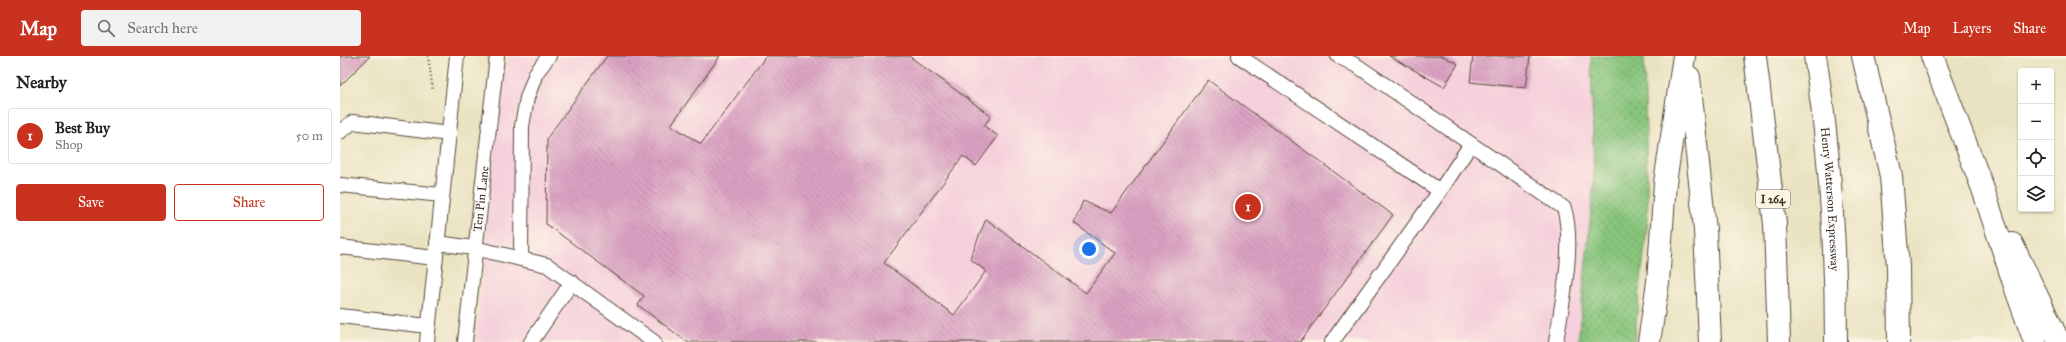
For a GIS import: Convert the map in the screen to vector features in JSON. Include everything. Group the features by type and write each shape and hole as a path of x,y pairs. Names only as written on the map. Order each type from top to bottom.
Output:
{"highway":[{"path":"1649,342 1658,282 1665,183 1685,56"},
{"path":"1685,56 1705,230 1710,342"},
{"name":"I 264","path":"1755,56 1775,224 1779,342"},
{"name":"Henry Watterson Expressway","path":"1815,56 1827,143 1832,204 1836,273 1836,342"},
{"path":"1863,56 1891,176 1898,267 1898,342"},
{"path":"1932,56 1983,188 2035,342"},
{"path":"1983,188 2033,284 2059,342"}],"lane":[{"path":"427,342 457,56"},
{"name":"Ten Pin Lane","path":"465,342 474,248 497,56"},
{"path":"521,259 522,126 527,98 536,73 549,56"},
{"path":"1239,56 1440,191"},
{"path":"1338,56 1359,67 1564,208 1569,224 1566,276 1556,342"},
{"path":"340,132 353,122 449,134"},
{"path":"1332,342 1440,191 1471,144"},
{"path":"340,185 442,195"},
{"path":"437,243 474,248 547,265 654,342"},
{"path":"340,247 435,258"},
{"path":"531,342 572,282"},
{"path":"340,316 428,326"}],"path":[{"path":"428,56 433,98"}],"shaded area":[{"path":"509,56 1590,56 1594,181 1578,342 476,342 499,103 505,65"}],"green space":[{"path":"1591,56 1644,56 1648,219 1634,342 1578,342 1594,181"}],"building":[{"path":"340,56 370,56 340,86"},
{"path":"607,56 720,56 671,125 701,144 766,56 909,56 991,116 984,126 998,136 976,166 963,156 884,263 954,315 986,271 970,259 986,219 1086,293 1115,253 1074,223 1083,201 1111,213 1208,80 1393,215 1300,342 687,342 638,305 644,296 546,224 547,138"},
{"path":"1389,56 1443,56 1458,64 1444,87"},
{"path":"1473,56 1530,56 1526,88 1470,82"}],"place":[{"name":"Best Buy","path":"1248,207"}]}
